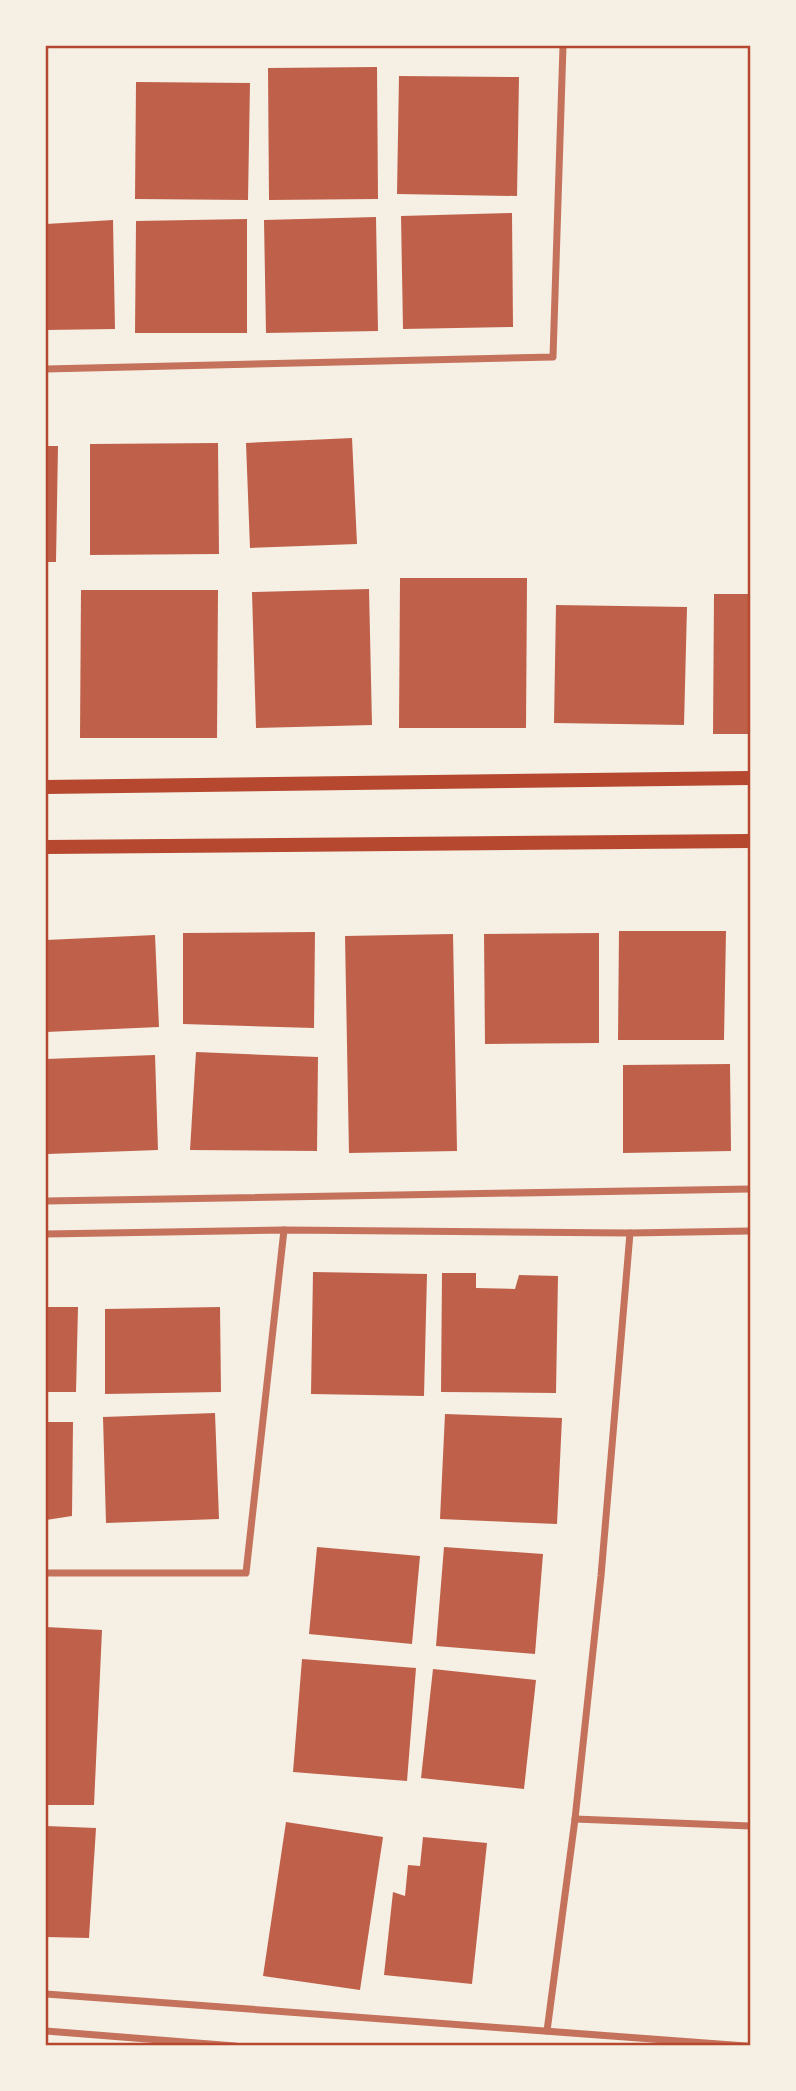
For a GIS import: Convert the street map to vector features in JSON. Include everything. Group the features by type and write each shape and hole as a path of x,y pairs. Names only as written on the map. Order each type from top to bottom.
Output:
{"main road":[{"path":"46,787 751,778"},
{"path":"46,847 751,841"}],"street":[{"path":"46,369 553,357 562,46"},
{"path":"46,1201 751,1189"},
{"path":"46,1573 246,1573 284,1230"},
{"path":"46,1234 284,1230 630,1233 751,1231"},
{"path":"547,2031 575,1819 601,1576 630,1233"},
{"path":"575,1819 751,1826"},
{"path":"46,1994 747,2046"},
{"path":"46,2031 235,2046"}],"building":[{"path":"377,67 378,199 269,200 268,68"},
{"path":"399,76 519,77 517,196 397,194"},
{"path":"136,82 250,83 248,200 135,199"},
{"path":"512,213 513,327 403,329 401,216"},
{"path":"376,217 378,331 266,333 264,220"},
{"path":"247,219 247,333 135,333 136,221"},
{"path":"113,220 115,329 46,330 46,224"},
{"path":"352,438 357,544 250,548 246,443"},
{"path":"218,443 219,554 90,555 90,444"},
{"path":"46,446 58,446 56,562 46,562"},
{"path":"400,578 527,578 526,728 399,728"},
{"path":"369,589 372,725 256,728 252,592"},
{"path":"81,590 218,590 217,738 80,738"},
{"path":"714,594 750,594 750,734 713,734"},
{"path":"556,605 687,607 684,725 554,723"},
{"path":"619,931 726,931 724,1040 618,1040"},
{"path":"315,932 314,1028 183,1024 183,933"},
{"path":"599,933 599,1043 485,1044 484,934"},
{"path":"453,934 457,1151 349,1153 345,936"},
{"path":"155,935 159,1027 46,1032 46,940"},
{"path":"196,1052 318,1057 317,1151 190,1150"},
{"path":"155,1055 158,1150 48,1154 46,1059"},
{"path":"730,1064 731,1151 623,1153 623,1065"},
{"path":"313,1272 427,1274 424,1396 311,1394"},
{"path":"442,1273 476,1273 476,1288 515,1289 519,1275 558,1276 556,1393 441,1392"},
{"path":"46,1307 78,1307 76,1392 46,1392"},
{"path":"220,1307 221,1392 105,1394 105,1309"},
{"path":"215,1413 219,1519 106,1523 103,1417"},
{"path":"445,1414 562,1418 557,1524 440,1519"},
{"path":"46,1422 73,1422 72,1516 46,1520"},
{"path":"317,1547 420,1556 412,1644 309,1634"},
{"path":"444,1547 543,1554 535,1654 436,1646"},
{"path":"46,1627 102,1630 94,1805 46,1805"},
{"path":"302,1659 416,1668 407,1781 293,1772"},
{"path":"433,1669 536,1680 524,1789 421,1778"},
{"path":"286,1822 383,1837 360,1990 263,1976"},
{"path":"46,1826 96,1828 89,1938 46,1937"},
{"path":"423,1837 487,1843 472,1984 384,1975 393,1892 405,1896 408,1865 420,1866"}]}
